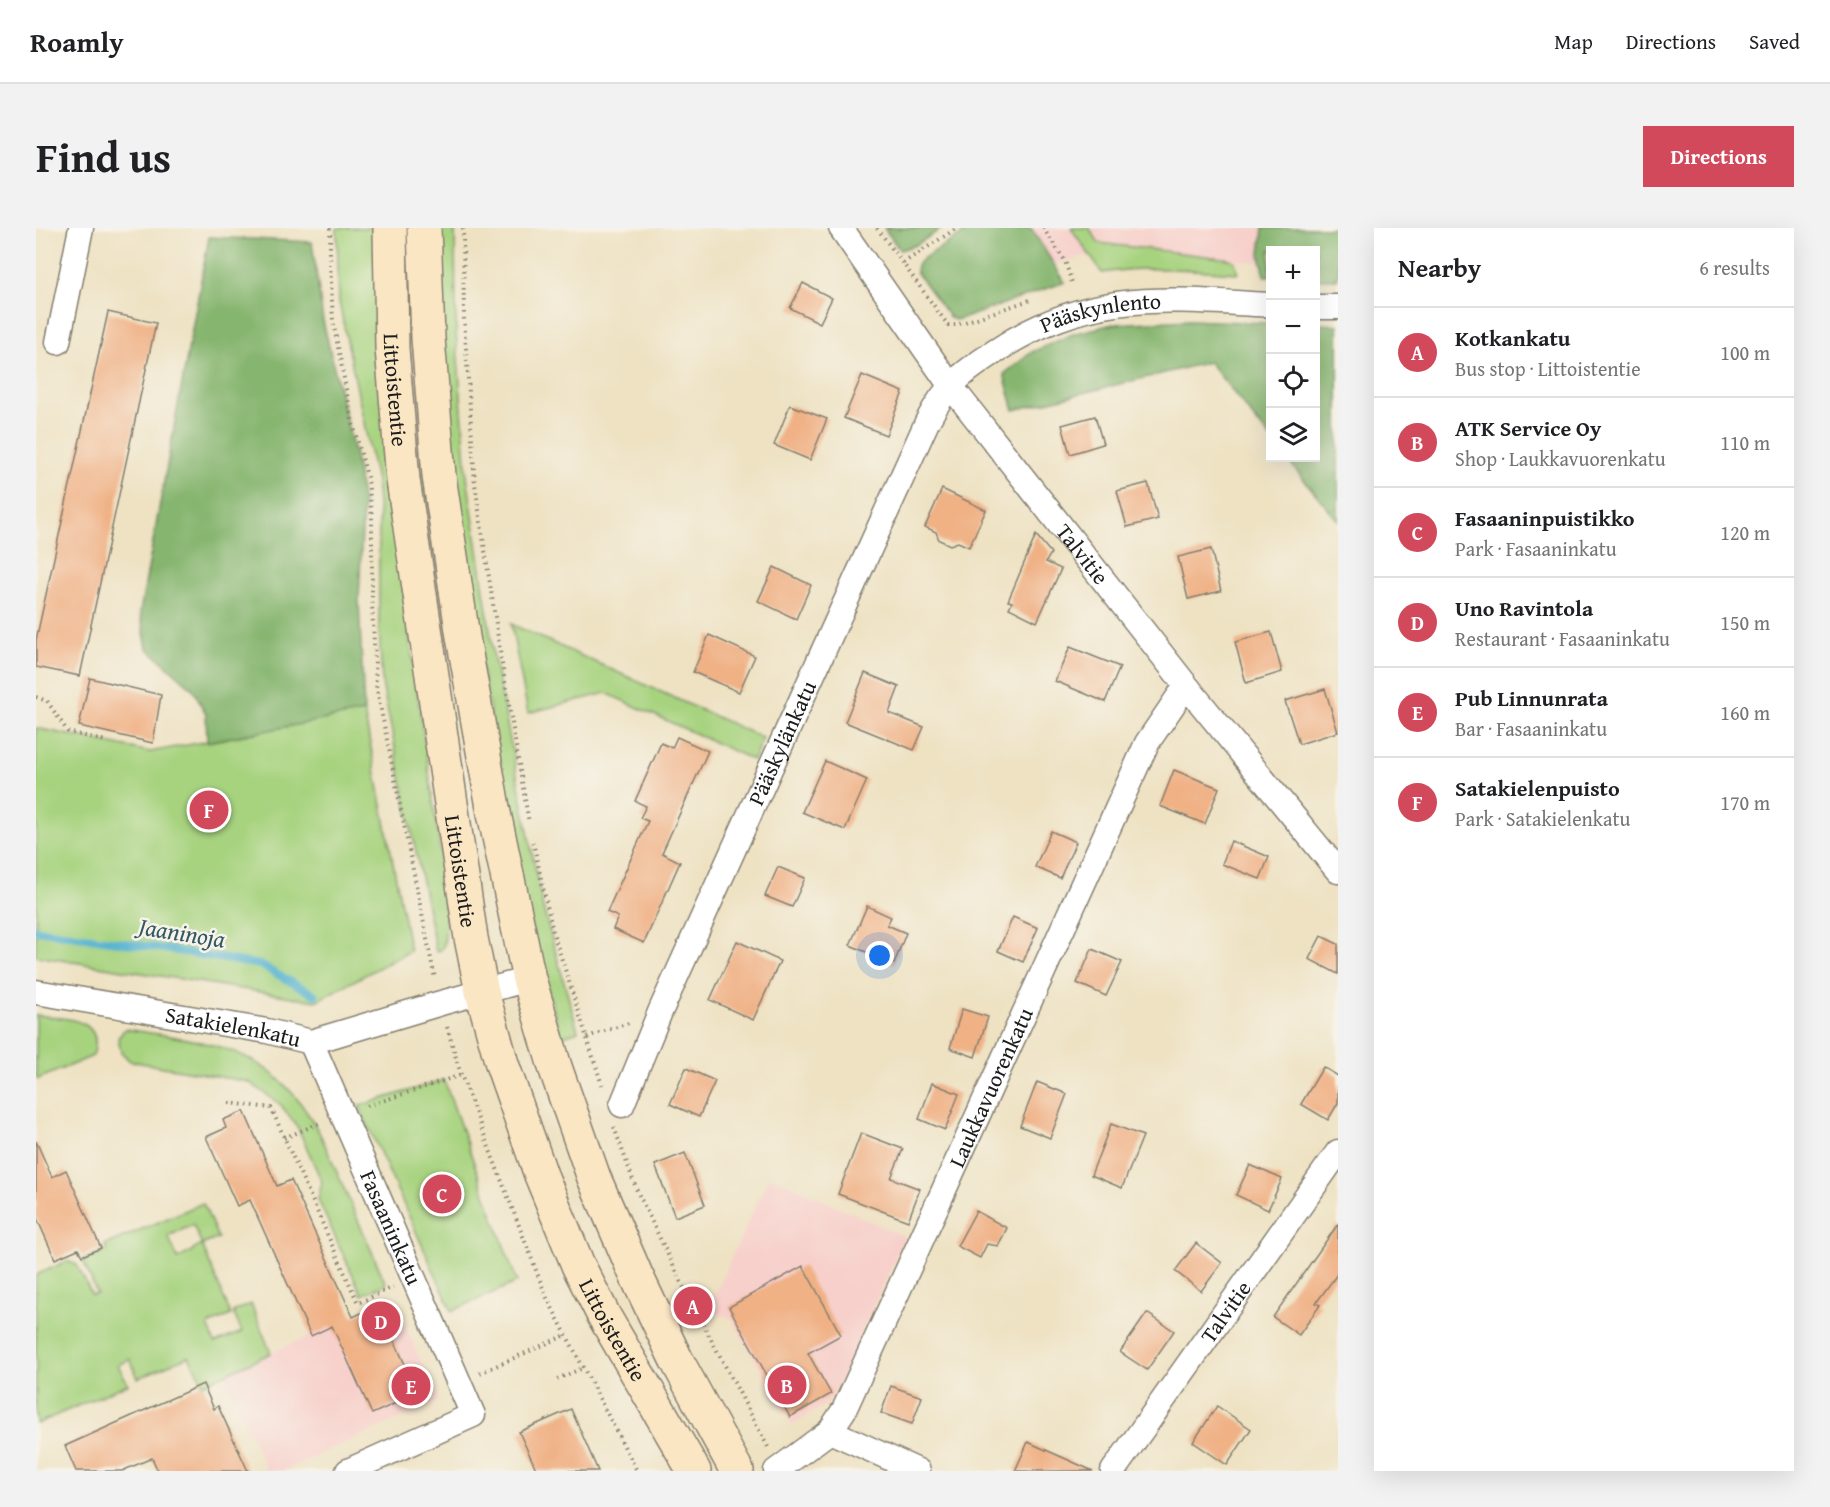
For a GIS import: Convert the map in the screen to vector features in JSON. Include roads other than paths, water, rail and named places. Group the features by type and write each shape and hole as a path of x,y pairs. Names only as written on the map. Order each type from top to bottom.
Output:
{"main road":[{"name":"Littoistentie","path":"390,228 392,348 403,480 469,926 482,992 502,1064 541,1175 578,1265 604,1316 694,1471"},
{"name":"Littoistentie","path":"424,228 428,338 439,476 463,637 494,813 529,979 555,1067 594,1178 676,1359 737,1471"}],"street":[{"path":"58,342 81,228"},
{"name":"Talvitie","path":"841,228 950,385 1189,689 1338,871"},
{"name":"Pääskynlento","path":"950,385 973,366 1019,336 1065,315 1090,308 1131,301 1173,300 1266,305"},
{"path":"1320,307 1338,307"},
{"name":"Pääskylänkatu","path":"612,1105 660,1012 927,422 950,385"},
{"name":"Laukkavuorenkatu","path":"778,1470 830,1431 844,1410 1147,743 1179,696 1189,689"},
{"name":"Satakielenkatu","path":"36,992 267,1031 311,1042 529,979"},
{"name":"Fasaaninkatu","path":"311,1042 473,1415 348,1471"},
{"name":"Talvitie","path":"1113,1471 1338,1152"},
{"path":"830,1431 918,1471"}],"waterway":[{"name":"Jaaninoja","path":"36,930 260,965 315,995"}],"place":[{"name":"Satakielenpuisto","path":"209,810"},
{"name":"Fasaaninpuistikko","path":"442,1194"},
{"name":"Kotkankatu","path":"693,1306"},
{"name":"Uno Ravintola","path":"381,1321"},
{"name":"ATK Service Oy","path":"787,1385"},
{"name":"Pub Linnunrata","path":"411,1386"}]}
